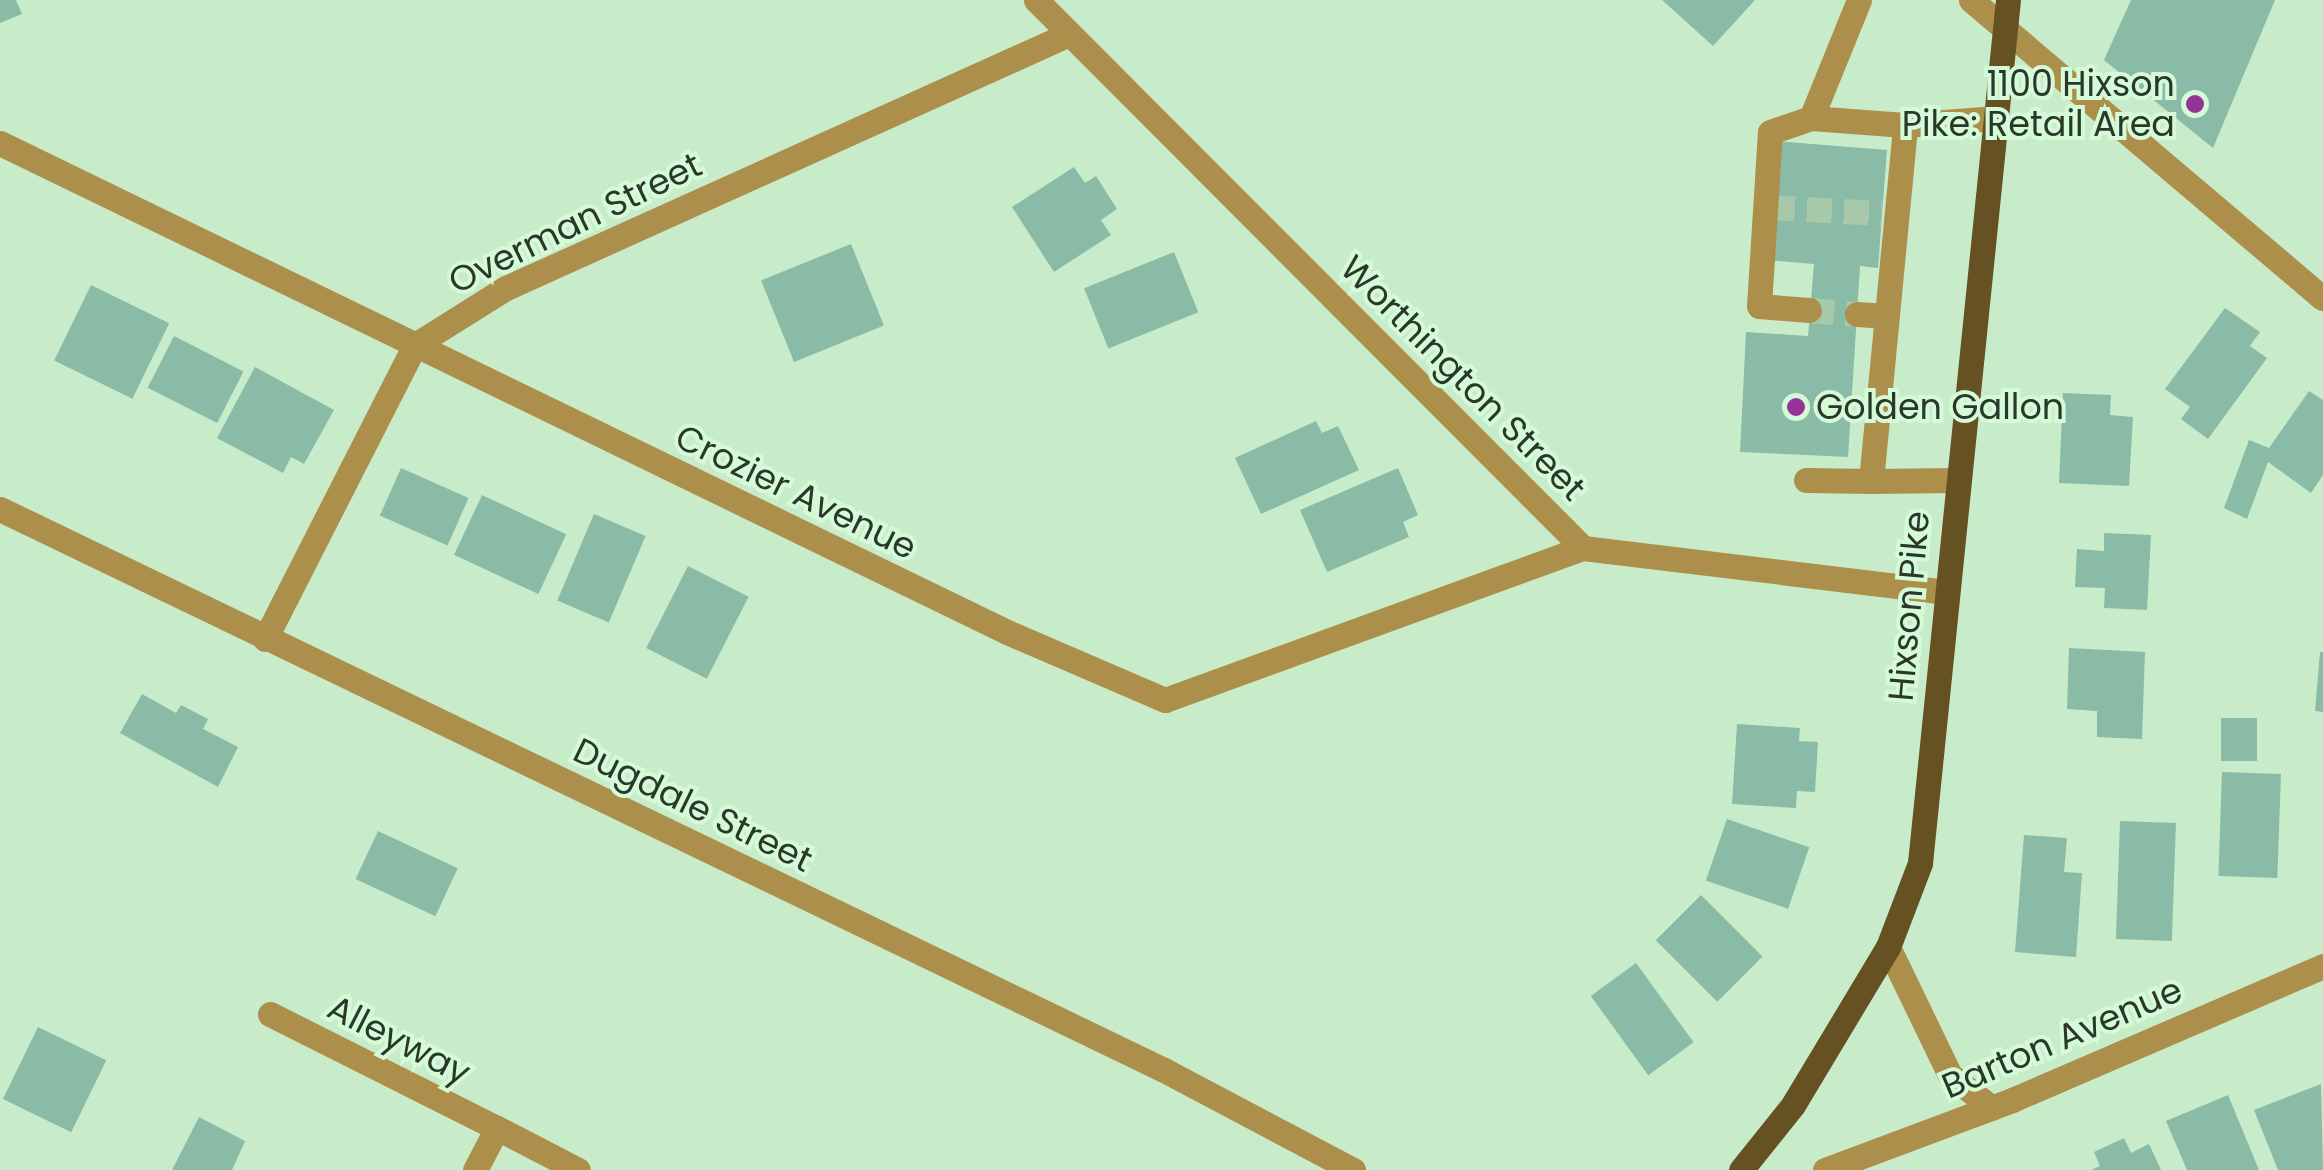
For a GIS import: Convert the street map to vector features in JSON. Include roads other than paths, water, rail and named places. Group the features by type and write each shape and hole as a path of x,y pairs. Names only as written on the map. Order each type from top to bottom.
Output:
{"main road":[{"name":"Hixson Pike","path":"1740,1170 1793,1105 1888,947 1920,863 1944,592 2008,0"}],"street":[{"name":"Worthington Street","path":"1036,0 1583,548 1944,592"},
{"path":"1811,118 1859,0"},
{"path":"1971,0 2005,34 2323,298"},
{"name":"Overman Street","path":"415,345 506,288 1070,34"},
{"path":"1809,310 1759,306 1770,132 1811,118 1905,125 1996,118"},
{"path":"1871,481 1886,316 1889,213 1905,125"},
{"name":"Crozier Avenue","path":"0,143 1007,632 1166,700 1583,548"},
{"path":"1856,314 1886,316"},
{"path":"265,638 415,345"},
{"path":"1806,480 1956,480"},
{"name":"Dugdale Street","path":"0,508 1164,1070 1353,1170"},
{"path":"1888,947 1950,1076 1992,1108"},
{"name":"Barton Avenue","path":"1825,1170 1992,1108 2323,966"},
{"name":"Alleyway","path":"270,1014 578,1170"},
{"name":"Alleyway","path":"475,1170 497,1128"}],"tunnel":[{"path":"1770,207 1882,213"},
{"path":"1809,310 1857,314"}],"place":[{"name":"1100 Hixson Pike: Retail Area","path":"2195,104"},
{"name":"Golden Gallon","path":"1796,407"}]}
